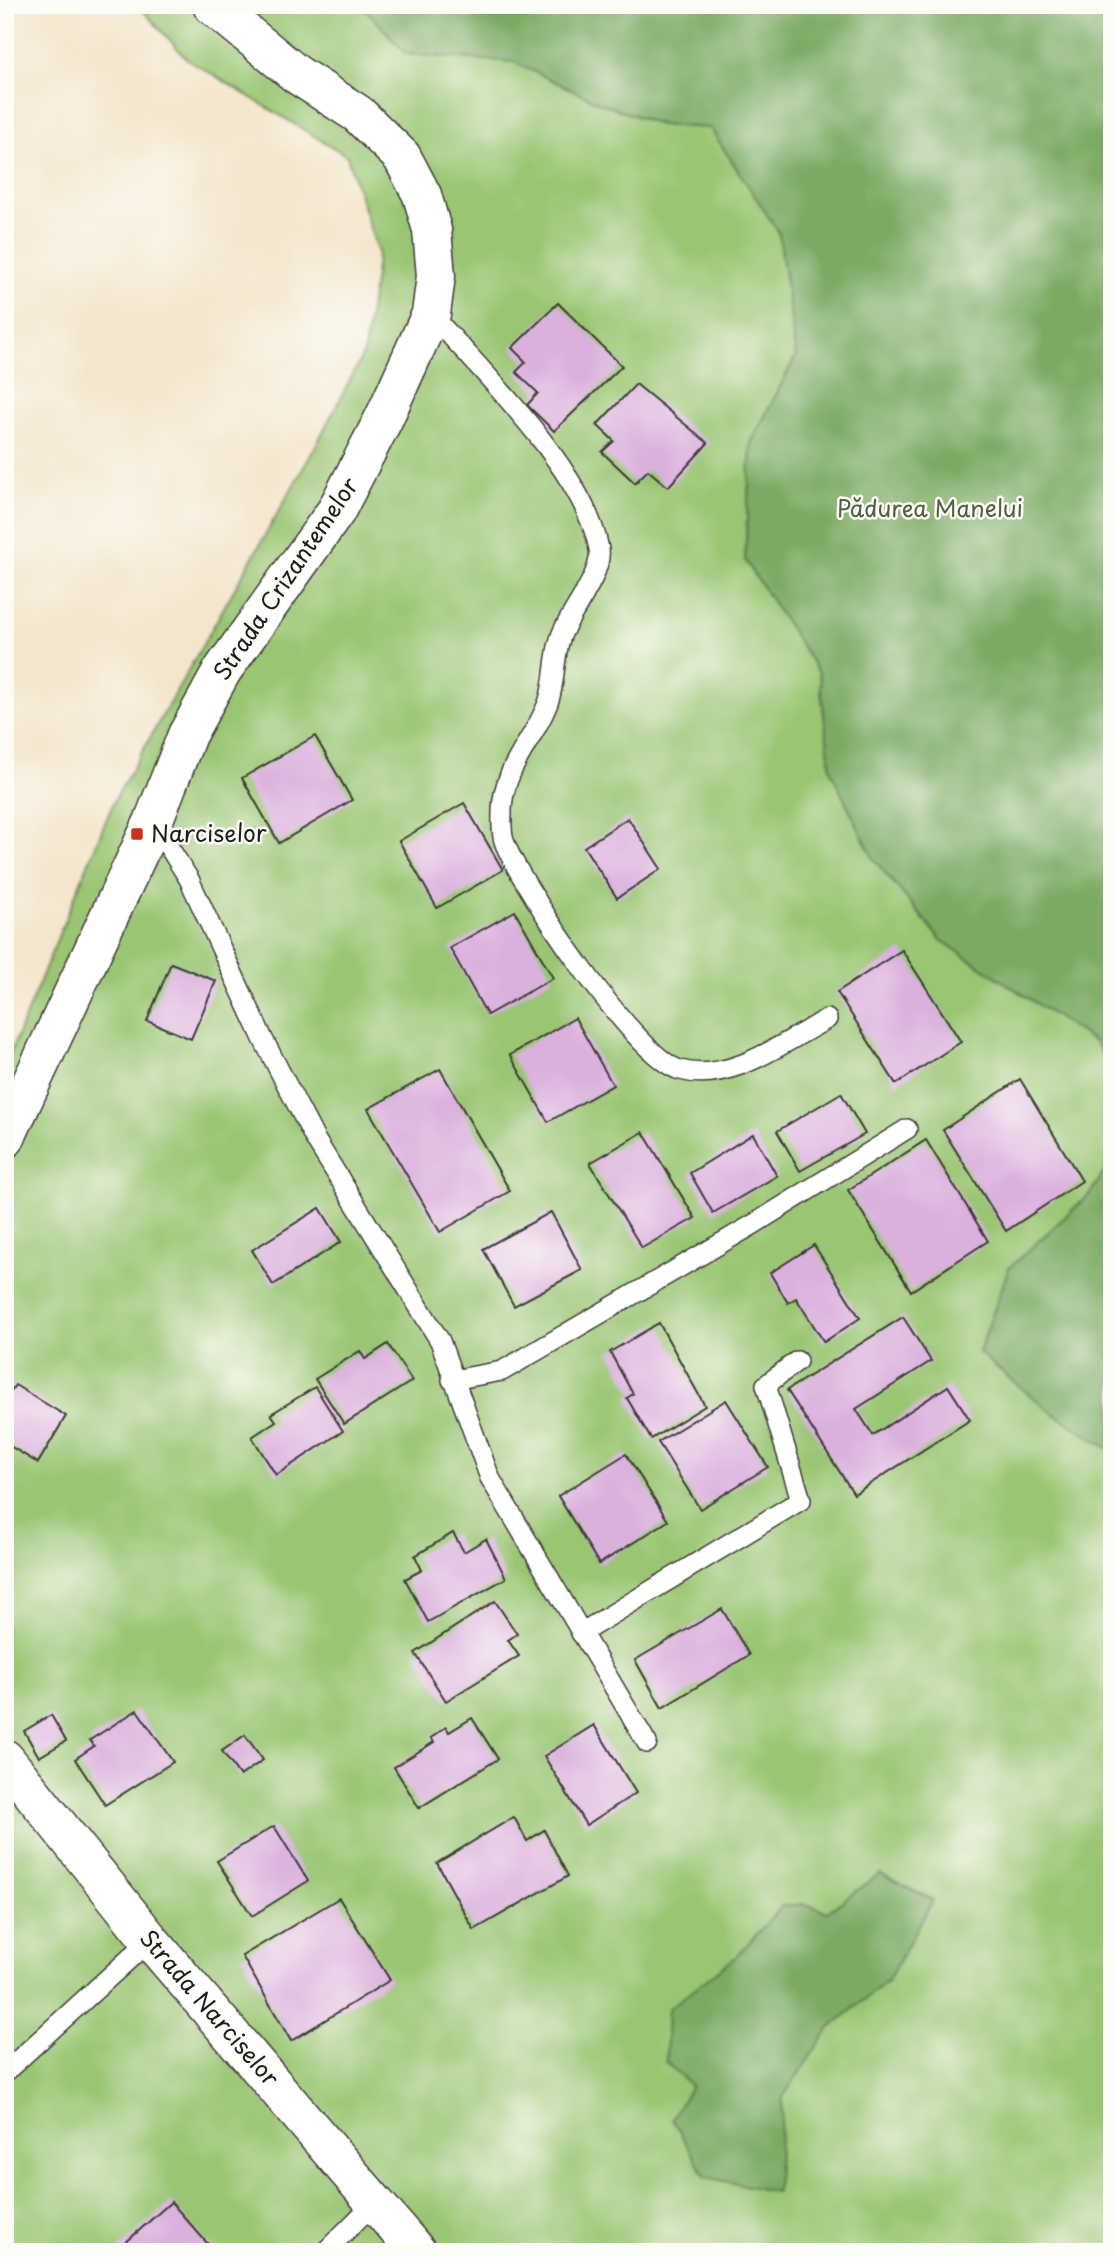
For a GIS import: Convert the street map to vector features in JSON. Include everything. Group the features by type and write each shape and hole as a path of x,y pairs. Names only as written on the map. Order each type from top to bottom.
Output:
{"street":[{"name":"Strada Crizantemelor","path":"5,1139 153,822 187,735 222,671 336,511 360,467 431,314 436,276 432,230 422,195 402,157 358,114 296,74 212,5"},
{"name":"Strada Narciselor","path":"5,1759 150,1940 417,2252"}],"lane":[{"path":"431,314 536,435 575,489 592,521 600,553 590,583 561,635 547,706 510,772 502,806 503,838 520,877 620,1017 651,1053 678,1070 710,1074 750,1061 827,1019"},
{"path":"153,822 190,879 264,1041 316,1139 440,1341 452,1380 491,1478 647,1742"},
{"path":"452,1380 502,1371 754,1224 907,1129"},
{"path":"581,1633 801,1500 766,1385 797,1360"},
{"path":"5,2072 150,1940"},
{"path":"325,2252 375,2202"}],"green space":[{"path":"138,5 362,5 407,54 514,62 600,103 660,125 710,128 779,232 796,356 751,443 745,560 819,673 831,771 873,858 941,940 1096,1043 1112,1073 1112,1160 1090,1194 1009,1268 979,1352 1047,1409 1112,1451 1112,2252 5,2252 5,1066 114,801 313,451 364,353 378,253 347,156 187,59"},
{"name":"Pădurea Manelui","path":"362,5 1112,5 1112,1073 1096,1043 941,940 873,858 831,771 819,673 745,560 751,443 796,356 779,233 710,128 661,125 600,103 514,62 406,54"},
{"path":"1112,1160 1112,1451 1047,1409 979,1353 1009,1268 1090,1194"},
{"path":"880,1874 933,1900 888,1980 829,2029 783,2097 776,2192 706,2177 672,2119 691,2086 666,2062 668,2009 737,1956 782,1906 806,1904 827,1912"}],"building":[{"path":"558,303 622,366 554,431 527,405 538,393 516,372 526,362 512,348"},
{"path":"636,384 708,443 668,487 648,470 635,483 602,452 614,441 597,425"},
{"path":"315,736 352,800 279,843 242,778"},
{"path":"464,803 503,870 437,908 399,841"},
{"path":"628,818 661,869 617,898 584,847"},
{"path":"515,911 553,978 487,1015 450,948"},
{"path":"902,950 961,1042 896,1084 837,992"},
{"path":"171,963 216,981 191,1039 147,1021"},
{"path":"575,1018 613,1085 548,1122 510,1055"},
{"path":"440,1069 510,1191 440,1232 368,1109"},
{"path":"1020,1079 1082,1181 1006,1231 943,1130"},
{"path":"841,1093 865,1134 800,1171 777,1131"},
{"path":"643,1132 695,1218 642,1248 590,1163"},
{"path":"753,1134 777,1176 713,1213 690,1173"},
{"path":"926,1140 988,1241 911,1291 848,1190"},
{"path":"320,1208 341,1242 273,1285 252,1250"},
{"path":"551,1212 582,1270 514,1306 483,1249"},
{"path":"814,1245 860,1318 824,1342 796,1298 788,1303 770,1273"},
{"path":"903,1317 931,1361 856,1409 873,1435 948,1386 970,1420 854,1494 787,1390"},
{"path":"659,1323 705,1406 651,1439 627,1398 633,1394 610,1352"},
{"path":"388,1344 412,1381 344,1424 315,1379 360,1351 365,1359"},
{"path":"15,1385 66,1416 38,1463 5,1443 5,1400"},
{"path":"315,1387 343,1431 276,1475 252,1437 276,1421 271,1414"},
{"path":"726,1400 768,1467 700,1509 658,1442"},
{"path":"626,1454 668,1521 599,1564 558,1496"},
{"path":"453,1533 464,1552 486,1539 506,1578 428,1622 405,1579 422,1570 415,1556"},
{"path":"495,1601 517,1634 508,1640 519,1656 446,1701 415,1653"},
{"path":"722,1609 749,1655 662,1708 635,1660"},
{"path":"137,1710 173,1762 105,1805 75,1759 94,1746 90,1740"},
{"path":"51,1715 66,1741 39,1757 24,1731"},
{"path":"472,1718 498,1759 419,1808 394,1767 434,1742 431,1738 446,1727 449,1732"},
{"path":"594,1725 636,1793 586,1825 544,1756"},
{"path":"245,1735 263,1760 240,1776 222,1751"},
{"path":"514,1817 527,1841 544,1830 568,1876 474,1930 437,1863"},
{"path":"274,1826 308,1881 252,1916 217,1861"},
{"path":"339,1898 390,1980 291,2041 242,1956"},
{"path":"171,2202 215,2252 115,2252"}],"place":[{"name":"Narciselor","path":"137,834"}]}
